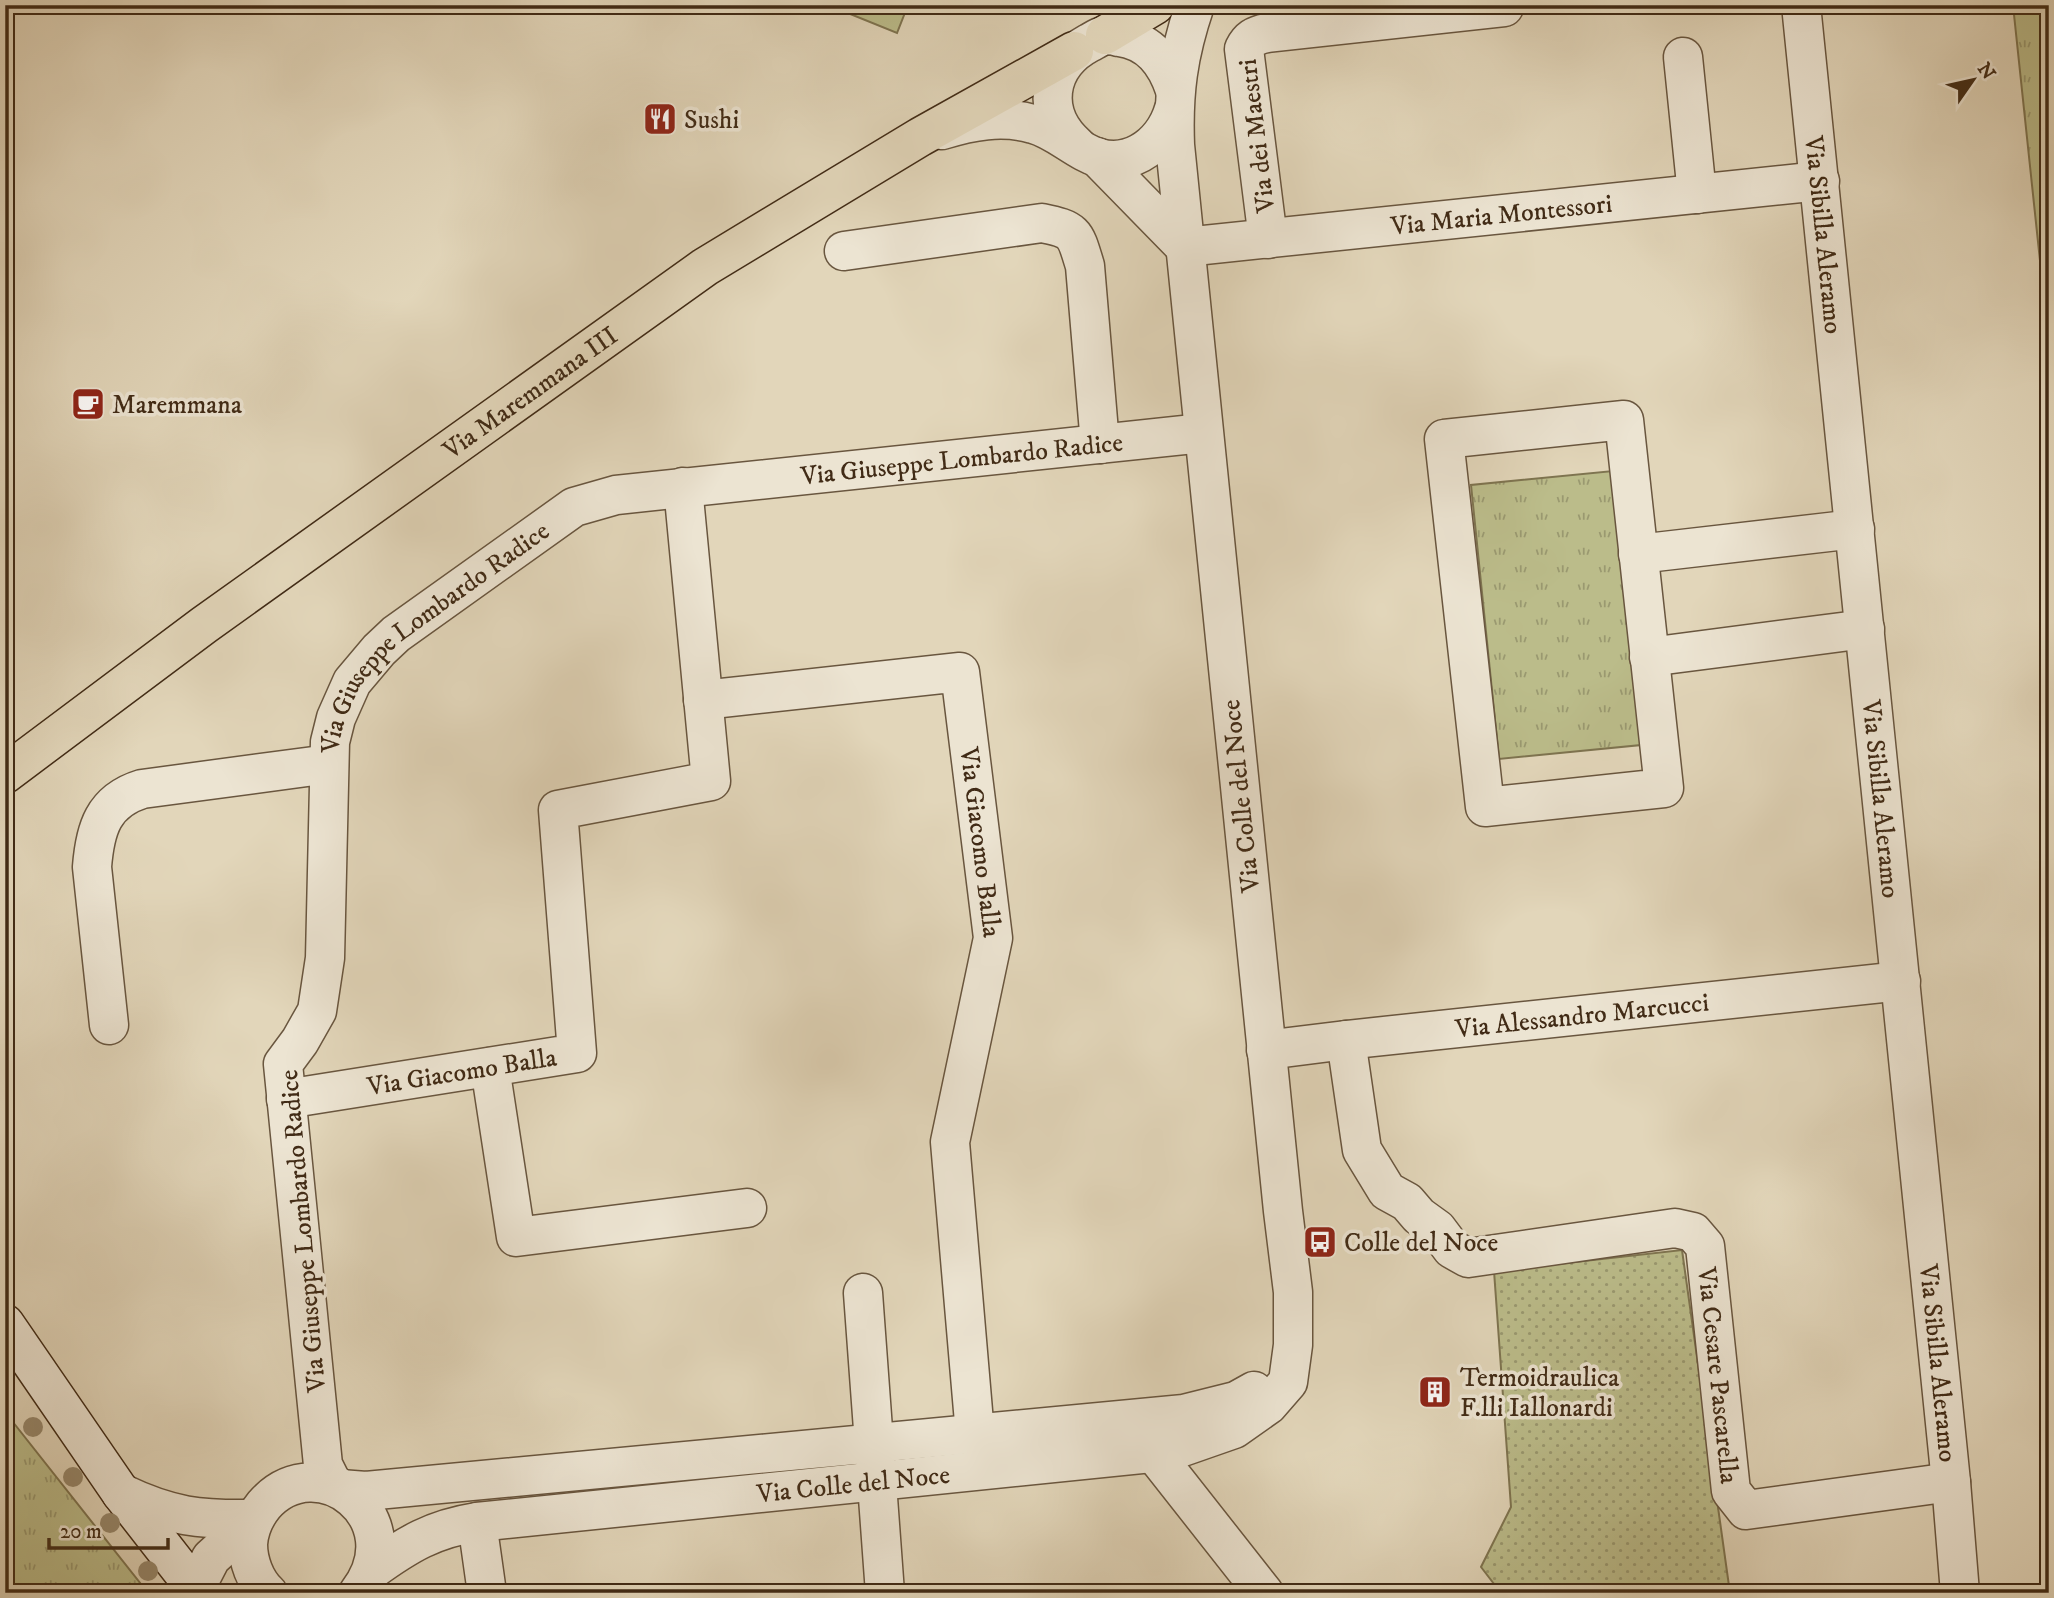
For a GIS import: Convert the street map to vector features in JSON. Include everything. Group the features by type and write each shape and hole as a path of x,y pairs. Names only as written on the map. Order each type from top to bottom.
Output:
{"main road":[{"name":"Via Maremmana III","path":"7,771 215,617 705,267 920,136 1156,5"}],"street":[{"name":"Via Colle del Noce","path":"1088,153 1122,159 1146,150 1164,133 1174,100 1184,38 1195,5"},
{"name":"Via Sibilla Aleramo","path":"1801,5 1866,629 1960,1593"},
{"name":"Via dei Maestri","path":"1268,239 1244,49 1248,40 1258,34 1504,7"},
{"name":"Via Colle del Noce","path":"365,1581 421,1538 447,1527 477,1522 1171,1451 1234,1429 1268,1405 1288,1382 1293,1345 1293,1292 1203,433 1175,145 1174,100 1169,72 1158,56 1143,44 1125,37 1089,43"},
{"path":"1089,43 1063,63 1056,77 1052,93 1058,124 1066,137 1088,153 1185,247"},
{"path":"1684,57 1697,194"},
{"path":"920,136 969,121 992,119 1032,124 1088,153"},
{"name":"Via Maria Montessori","path":"1185,247 1820,181"},
{"path":"844,251 1042,223 1068,228 1077,240 1085,266 1100,444"},
{"path":"1624,420 1638,554 1664,788 1485,807 1444,439 1624,420"},
{"name":"Via Giuseppe Lombardo Radice","path":"340,1489 331,1481 323,1465 283,1064 317,1011 325,958 328,764 335,718 352,682 396,634 574,507 615,495 1203,433"},
{"name":"Via Giacomo Balla","path":"286,1099 577,1053 558,810 711,781 683,487"},
{"path":"1638,554 1855,529"},
{"path":"1649,657 1866,629"},
{"name":"Via Giacomo Balla","path":"703,700 960,672 993,938 950,1142 975,1434"},
{"path":"109,1025 92,867 94,846 106,812 114,802 126,794 142,789 328,764"},
{"name":"Via Alessandro Marcucci","path":"1266,1050 1901,981"},
{"name":"Via Cesare Pascarella","path":"1346,1040 1362,1150 1387,1191 1407,1202 1419,1216 1437,1229 1452,1249 1468,1258 1675,1228 1693,1232 1706,1246 1731,1491 1745,1510 1951,1482"},
{"path":"491,1067 516,1237 747,1208"},
{"path":"863,1293 886,1593"},
{"path":"5,1325 121,1493 197,1591 211,1558 280,1491"},
{"name":"Via Colle del Noce","path":"280,1491 295,1485 315,1483 366,1491 1184,1414 1236,1401 1256,1390 1285,1363 1293,1345"},
{"name":"Via Giuseppe Lombardo Radice","path":"280,1491 303,1460 317,1410"},
{"path":"1127,1419 1264,1593"},
{"name":"Via Colle del Noce","path":"340,1489 357,1501 373,1528 376,1554 365,1581"},
{"path":"121,1493 152,1508 178,1514 204,1519 254,1519"},
{"path":"254,1519 248,1551 252,1570 268,1593"},
{"path":"477,1522 487,1593"}],"green space":[{"path":"828,5 908,5 897,33"},
{"path":"2013,5 2049,5 2049,346"},
{"path":"1613,471 1641,745 1499,759 1471,485"},
{"path":"1682,1250 1730,1593 1501,1593 1481,1567 1511,1507 1494,1271"},
{"path":"5,1412 148,1593 5,1593"}],"place":[{"name":"Sushi","path":"660,119"},
{"name":"Maremmana","path":"88,404"},
{"name":"Colle del Noce","path":"1320,1242"},
{"name":"Termoidraulica F.lli Iallonardi","path":"1435,1392"}]}
